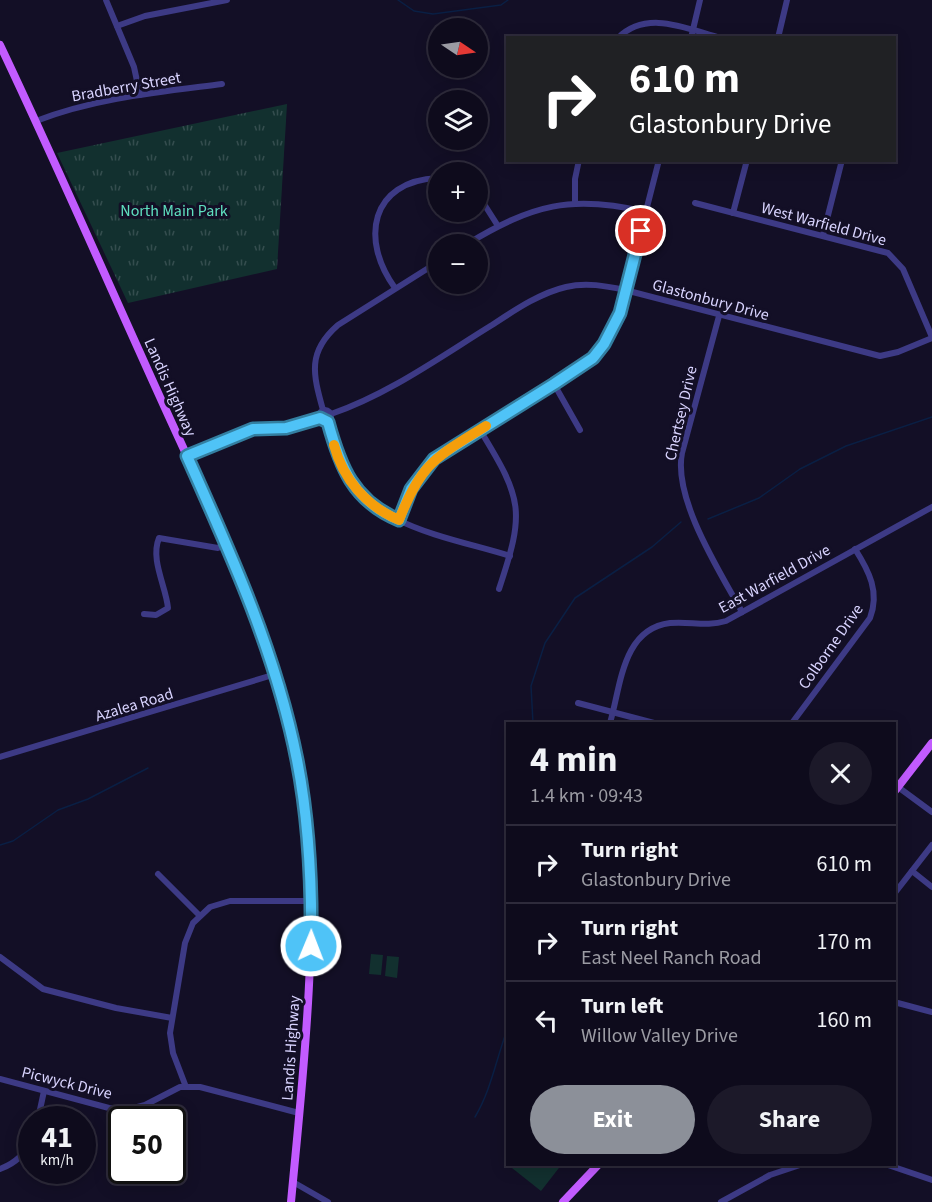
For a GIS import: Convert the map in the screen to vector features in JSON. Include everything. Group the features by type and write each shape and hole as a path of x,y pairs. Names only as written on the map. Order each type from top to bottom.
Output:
{"main road":[{"name":"Landis Highway","path":"0,45 226,543 276,674 300,778 312,901 310,967 291,1202"},
{"path":"896,789 932,743"},
{"path":"563,1202 597,1166"}],"street":[{"path":"106,0 134,67 140,95"},
{"path":"117,26 145,16 227,0"},
{"path":"620,36 630,28 645,22 658,22 692,34 700,0"},
{"path":"779,36 788,0"},
{"name":"Bradberry Street","path":"36,121 68,110 140,95 222,84"},
{"path":"575,202 575,179 579,162"},
{"path":"399,520 411,489 434,459 593,358 604,344 620,313 658,162"},
{"path":"733,213 746,162"},
{"path":"823,235 841,162"},
{"path":"394,288 383,272 375,252 373,234 378,216 387,200 400,188 421,179 428,179"},
{"path":"484,234 498,226 547,207 575,202 615,205 646,212"},
{"name":"West Warfield Drive","path":"695,203 880,250 897,261 932,337"},
{"path":"488,210 498,226"},
{"path":"320,418 323,410 315,383 314,366 318,350 327,335 338,325 428,268"},
{"name":"Glastonbury Drive","path":"331,414 377,395 549,292 586,284 625,290 718,316 880,356 898,352 932,337"},
{"name":"Chertsey Drive","path":"718,316 680,468 700,537 742,612"},
{"path":"554,384 580,430"},
{"path":"323,410 331,414 328,422 339,461 346,476 372,506 399,520 510,556"},
{"path":"187,456 253,429 286,428 320,418 328,422"},
{"path":"480,430 504,470 514,494 517,524 499,589"},
{"name":"East Warfield Drive","path":"610,722 626,660 632,647 642,635 670,623 715,625 932,507"},
{"path":"144,614 156,615 168,608 159,569 157,544 159,538 218,548 226,543"},
{"name":"Colborne Drive","path":"793,722 872,611 874,591 868,570 855,549"},
{"name":"Azalea Road","path":"0,757 276,674"},
{"path":"578,703 650,722"},
{"path":"896,789 932,813"},
{"path":"896,892 932,845"},
{"path":"912,872 932,887"},
{"path":"158,874 199,915"},
{"path":"299,1113 200,1087 186,1087 170,1042 185,943 199,915 210,908 230,901 312,901"},
{"path":"0,957 43,989 116,1008 172,1018"},
{"path":"896,1003 932,1012"},
{"name":"Picwyck Drive","path":"0,1079 109,1108 126,1110 145,1106 180,1087 186,1087"},
{"path":"41,1106 44,1090"},
{"path":"0,1169 12,1165 18,1159"},
{"path":"721,1202 770,1175 797,1166"},
{"path":"891,1166 932,1180"},
{"path":"293,1182 328,1202"}],"green space":[{"name":"North Main Park","path":"287,104 277,269 128,303 57,153"},
{"path":"371,954 383,955 381,975 369,974"},
{"path":"387,956 399,957 397,978 385,976"},
{"path":"514,1166 560,1166 541,1191 512,1168"}],"waterway":[{"path":"398,0 414,11 433,14 501,5 508,0"},
{"path":"708,519 759,498 800,469 846,446 932,417"},
{"path":"533,722 531,686 545,643 575,598 652,547 681,522"},
{"path":"0,845 13,841 58,810 88,799 148,768"},
{"path":"475,1117 489,1086 506,1033"}],"slow traffic":[{"path":"334,445 346,476 372,506 399,520 411,489 434,459 486,426"}],"route":[{"path":"311,946 312,901 309,852 297,761 286,710 266,644 226,543 187,456 253,429 286,428 320,418 328,422 339,461 346,476 372,506 399,520 411,489 434,459 593,358 613,330 620,313 641,231"}]}
